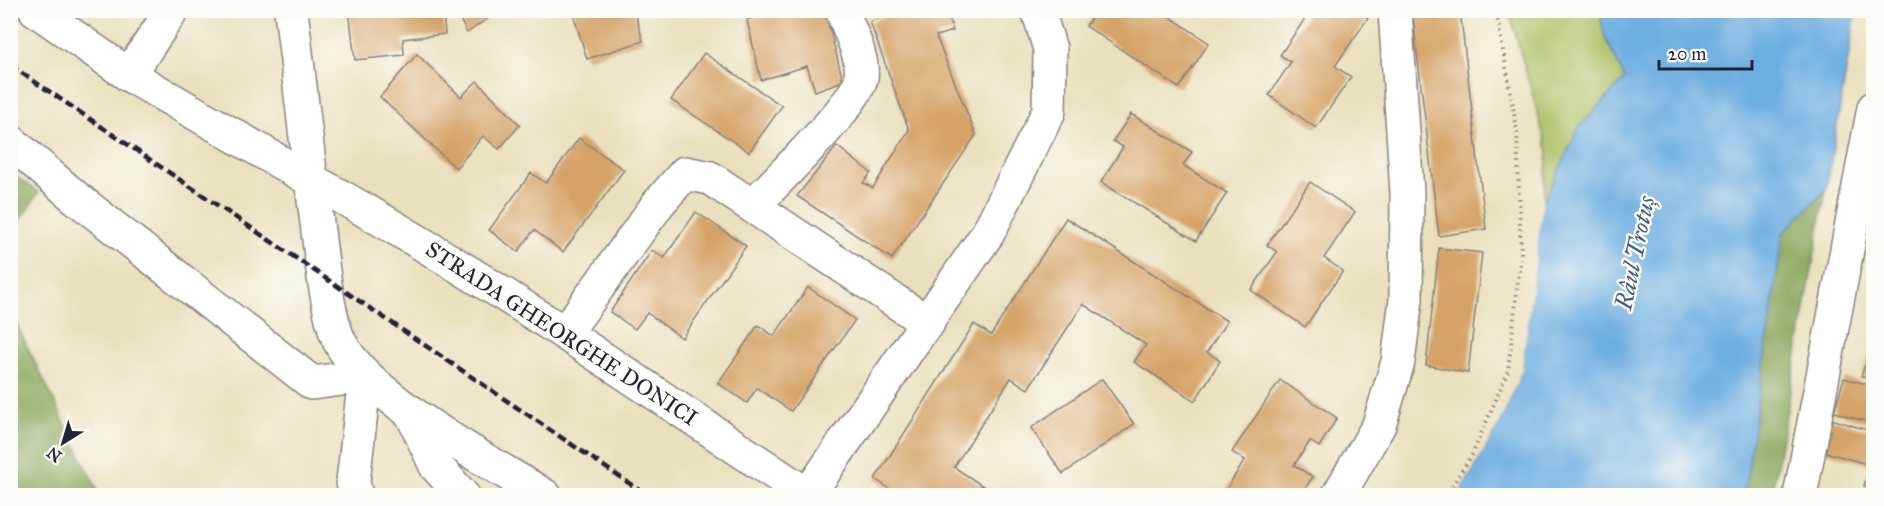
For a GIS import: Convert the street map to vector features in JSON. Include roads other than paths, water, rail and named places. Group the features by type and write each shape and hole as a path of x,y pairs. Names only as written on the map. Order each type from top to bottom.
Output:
{"street":[{"name":"STRADA GHEORGHE DONICI","path":"36,10 129,75 407,233 565,333 808,495 988,233 1049,111 1050,49 1038,10"},
{"path":"129,75 172,10"},
{"path":"291,10 311,180 337,334 365,376 411,412 546,495"},
{"path":"753,206 849,102 861,78 857,54 842,10"},
{"path":"1338,495 1379,424 1398,362 1407,299 1407,193 1395,10"},
{"path":"1800,495 1874,108"},
{"path":"10,141 75,197 312,383 365,376"},
{"path":"565,333 658,204 685,173 710,178 928,323"},
{"path":"356,495 353,482 365,376"},
{"path":"411,412 436,466 463,495"}],"water":[{"name":"Râul Trotuș","path":"1600,11 1856,11 1826,190 1783,233 1744,494 1458,496 1499,425 1522,370 1543,203 1580,126 1625,79 1604,34"}],"railway":[{"path":"10,65 648,496"}]}
